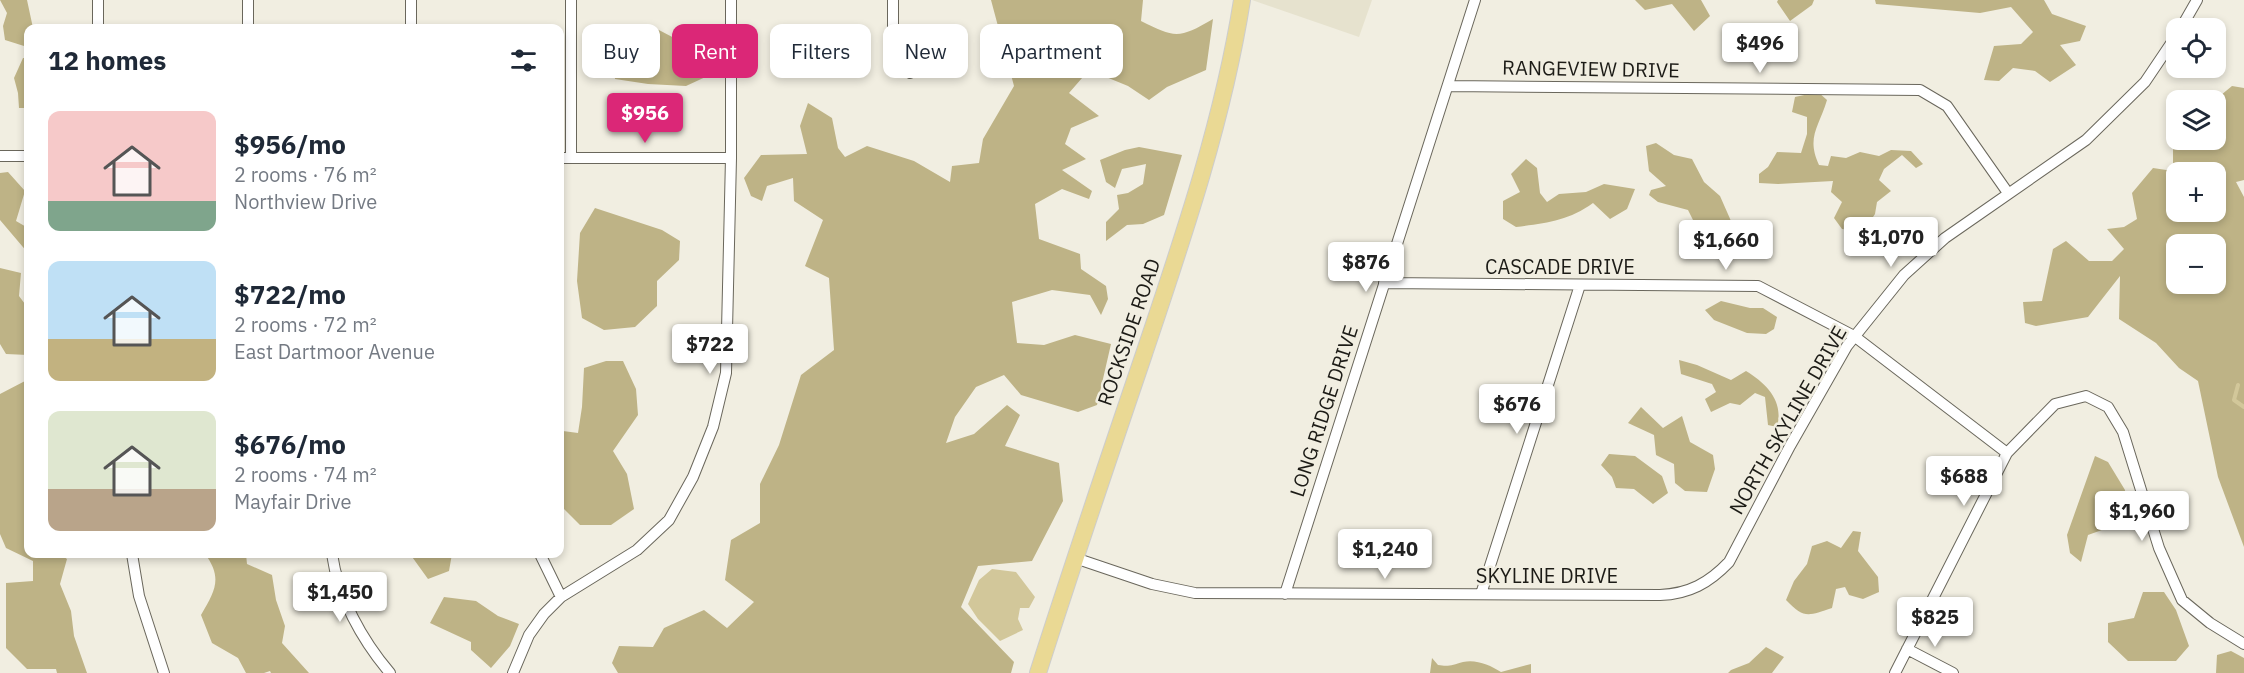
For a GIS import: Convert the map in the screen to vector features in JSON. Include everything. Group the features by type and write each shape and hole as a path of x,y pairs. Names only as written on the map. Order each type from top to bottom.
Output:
{"main road":[{"name":"ROCKSIDE ROAD","path":"1038,673 1169,280 1214,137 1242,0"}],"street":[{"path":"98,0 98,24"},
{"path":"248,0 249,24"},
{"path":"411,0 411,24"},
{"path":"571,0 571,158"},
{"path":"513,673 529,635 544,614 561,597 637,550 669,520 693,477 713,427 726,373 731,158 731,0"},
{"path":"893,0 893,24"},
{"name":"LONG RIDGE DRIVE","path":"1285,594 1475,0"},
{"path":"2187,18 2197,0"},
{"name":"NORTH SKYLINE DRIVE","path":"1700,586 1714,577 1729,562 1790,446 1854,336 1904,275 1945,238 2086,140 2145,82 2166,51"},
{"name":"RANGEVIEW DRIVE","path":"1448,86 1920,90 1947,106 2008,193"},
{"path":"0,156 24,156"},
{"path":"564,158 731,158"},
{"name":"CASCADE DRIVE","path":"1384,284 1758,286 1854,336 2007,453"},
{"path":"1481,594 1580,285"},
{"path":"1894,673 2007,453 2055,404 2086,396 2108,407 2123,432 2159,548 2182,600 2244,644"},
{"path":"133,558 138,596 164,673"},
{"path":"332,558 352,616 374,655 390,673"},
{"path":"542,558 561,597"},
{"name":"SKYLINE DRIVE","path":"1075,558 1172,590 1195,593 1660,595 1683,593 1700,586"},
{"path":"1907,649 1953,673"}],"shaded area":[{"path":"0,0 27,0 32,24 24,24 24,46 5,40 3,26 7,13"},
{"path":"991,0 1143,0 1141,21 1162,31 1177,34 1192,30 1213,19 1206,70 1167,87 1149,100 1128,86 1108,78 1123,78 1123,24 997,24"},
{"path":"1252,0 1372,0 1359,37"},
{"path":"1635,0 1701,0 1710,16 1694,31 1672,4 1645,10"},
{"path":"1778,0 1814,0 1812,5 1790,21 1777,2"},
{"path":"1875,0 2044,0 2052,14 2086,26 2080,41 2060,45 2076,65 2050,82 2035,71 2013,68 1999,81 1984,80 1994,46 2021,44 2033,32 2011,7 1980,13 1876,4"},
{"path":"660,31 672,37 672,78 703,78 686,86 615,79 660,78"},
{"path":"24,58 24,108 19,108 14,78"},
{"path":"1012,78 1082,78 1069,93 1099,116 1071,128 1065,144 1086,159 1062,170 1092,191 1089,199 1062,189 1035,204 1039,239 1080,254 1081,269 1106,286 1108,299 1101,315 1090,295 1052,290 1012,302 1017,343 1044,345 1075,335 1111,344 1097,405 1078,412 1021,395 1004,375 976,387 955,417 946,443 974,434 1007,405 1020,415 1005,446 1059,463 1063,501 1032,561 978,566 961,607 1014,662 1011,673 618,673 612,663 619,646 653,647 664,628 704,610 727,628 754,602 725,580 731,540 760,523 760,484 779,445 801,375 834,350 829,278 805,266 823,220 794,201 793,178 767,186 762,201 751,196 744,178 761,155 807,154 800,126 808,103 832,118 838,148 845,157 867,146 914,161 950,182 952,166 979,163 983,139 1014,86"},
{"path":"2232,86 2244,88 2244,180 2236,182 2244,197 2244,547 2218,477 2198,381 2179,368 2156,343 2119,319 2120,276 2088,317 2036,326 2025,323 2023,302 2042,301 2053,249 2066,241 2089,261 2112,261 2124,249 2107,229 2124,227 2137,219 2132,193 2153,168 2166,170 2166,222 2226,222 2226,162 2173,162 2173,150 2226,150 2226,91"},
{"path":"1818,92 1827,100 1814,139 1815,155 1819,165 1828,166 1831,156 1846,158 1860,152 1879,156 1891,150 1911,151 1923,164 1916,168 1902,155 1884,169 1879,180 1891,191 1877,202 1875,214 1863,232 1842,229 1834,218 1842,202 1831,192 1833,181 1759,183 1759,174 1768,167 1777,152 1801,153 1807,134 1807,117 1792,112 1795,97"},
{"path":"1656,143 1674,155 1692,159 1704,182 1720,196 1731,221 1720,228 1711,225 1710,258 1703,258 1696,226 1688,210 1658,202 1649,195 1651,190 1666,186 1649,171 1646,146"},
{"path":"1139,147 1182,155 1164,215 1143,224 1127,225 1106,241 1106,222 1119,209 1117,195 1128,193 1143,184 1146,164 1122,169 1115,188 1106,182 1100,160"},
{"path":"1526,159 1537,168 1540,193 1547,202 1559,194 1586,192 1604,184 1635,189 1627,209 1610,219 1593,203 1566,217 1516,227 1503,219 1503,201 1520,192 1511,174"},
{"path":"8,172 24,190 16,221 24,226 24,248 0,220 0,173"},
{"path":"595,208 662,230 680,241 679,260 657,281 657,306 635,327 604,330 582,318 577,281 580,233"},
{"path":"0,268 21,273 19,296 24,303 24,355 6,354 0,344"},
{"path":"1721,301 1750,308 1763,308 1777,317 1774,329 1766,334 1747,333 1714,320 1705,310"},
{"path":"1679,360 1731,380 1746,371 1754,376 1767,388 1776,401 1779,418 1777,427 1768,425 1765,397 1755,393 1740,405 1730,403 1711,412 1705,399 1716,392 1712,384 1681,374"},
{"path":"606,361 623,361 636,389 638,415 613,451 627,474 634,509 611,525 580,525 564,509 564,431 578,433 584,368"},
{"path":"24,382 24,557 6,548 0,534 0,394"},
{"path":"1641,407 1663,428 1682,416 1690,442 1713,455 1715,469 1707,492 1685,491 1675,483 1674,464 1656,455 1654,435 1628,423"},
{"path":"1609,454 1635,456 1662,476 1668,493 1653,504 1634,489 1616,488 1612,477 1601,465"},
{"path":"2095,456 2108,462 2125,490 2126,514 2113,526 2088,535 2081,562 2070,553 2067,535"},
{"path":"1853,531 1861,532 1858,551 1878,577 1879,592 1863,599 1849,595 1845,587 1836,589 1832,608 1812,614 1797,610 1786,600 1794,581 1807,564 1812,546 1827,541 1841,548"},
{"path":"27,558 67,559 60,584 71,611 74,636 87,673 57,673 56,669 27,669 6,648 6,583 33,581 33,561"},
{"path":"208,558 246,558 247,564 272,575 276,600 285,626 282,643 309,673 271,673 270,671 246,673 238,658 212,643 201,615 215,584 211,563"},
{"path":"413,558 451,558 449,571 428,579"},
{"path":"992,569 1016,572 1035,597 1029,608 1020,608 1018,619 1023,630 1000,641 978,619 968,604 979,580"},
{"path":"2143,592 2164,592 2176,610 2189,646 2176,661 2128,661 2108,642 2108,623 2134,618"},
{"path":"444,597 476,601 498,616 519,624 510,646 491,668 471,650 471,642 430,623"},
{"path":"1766,647 1784,657 1772,673 1728,673 1749,663"},
{"path":"2231,651 2244,658 2244,673 2216,673 2217,655"},
{"path":"1432,658 1438,665 1448,666 1473,661 1501,672 1531,664 1531,673 1430,673"}],"waterway":[{"path":"2238,385 2234,400 2244,407"}]}
